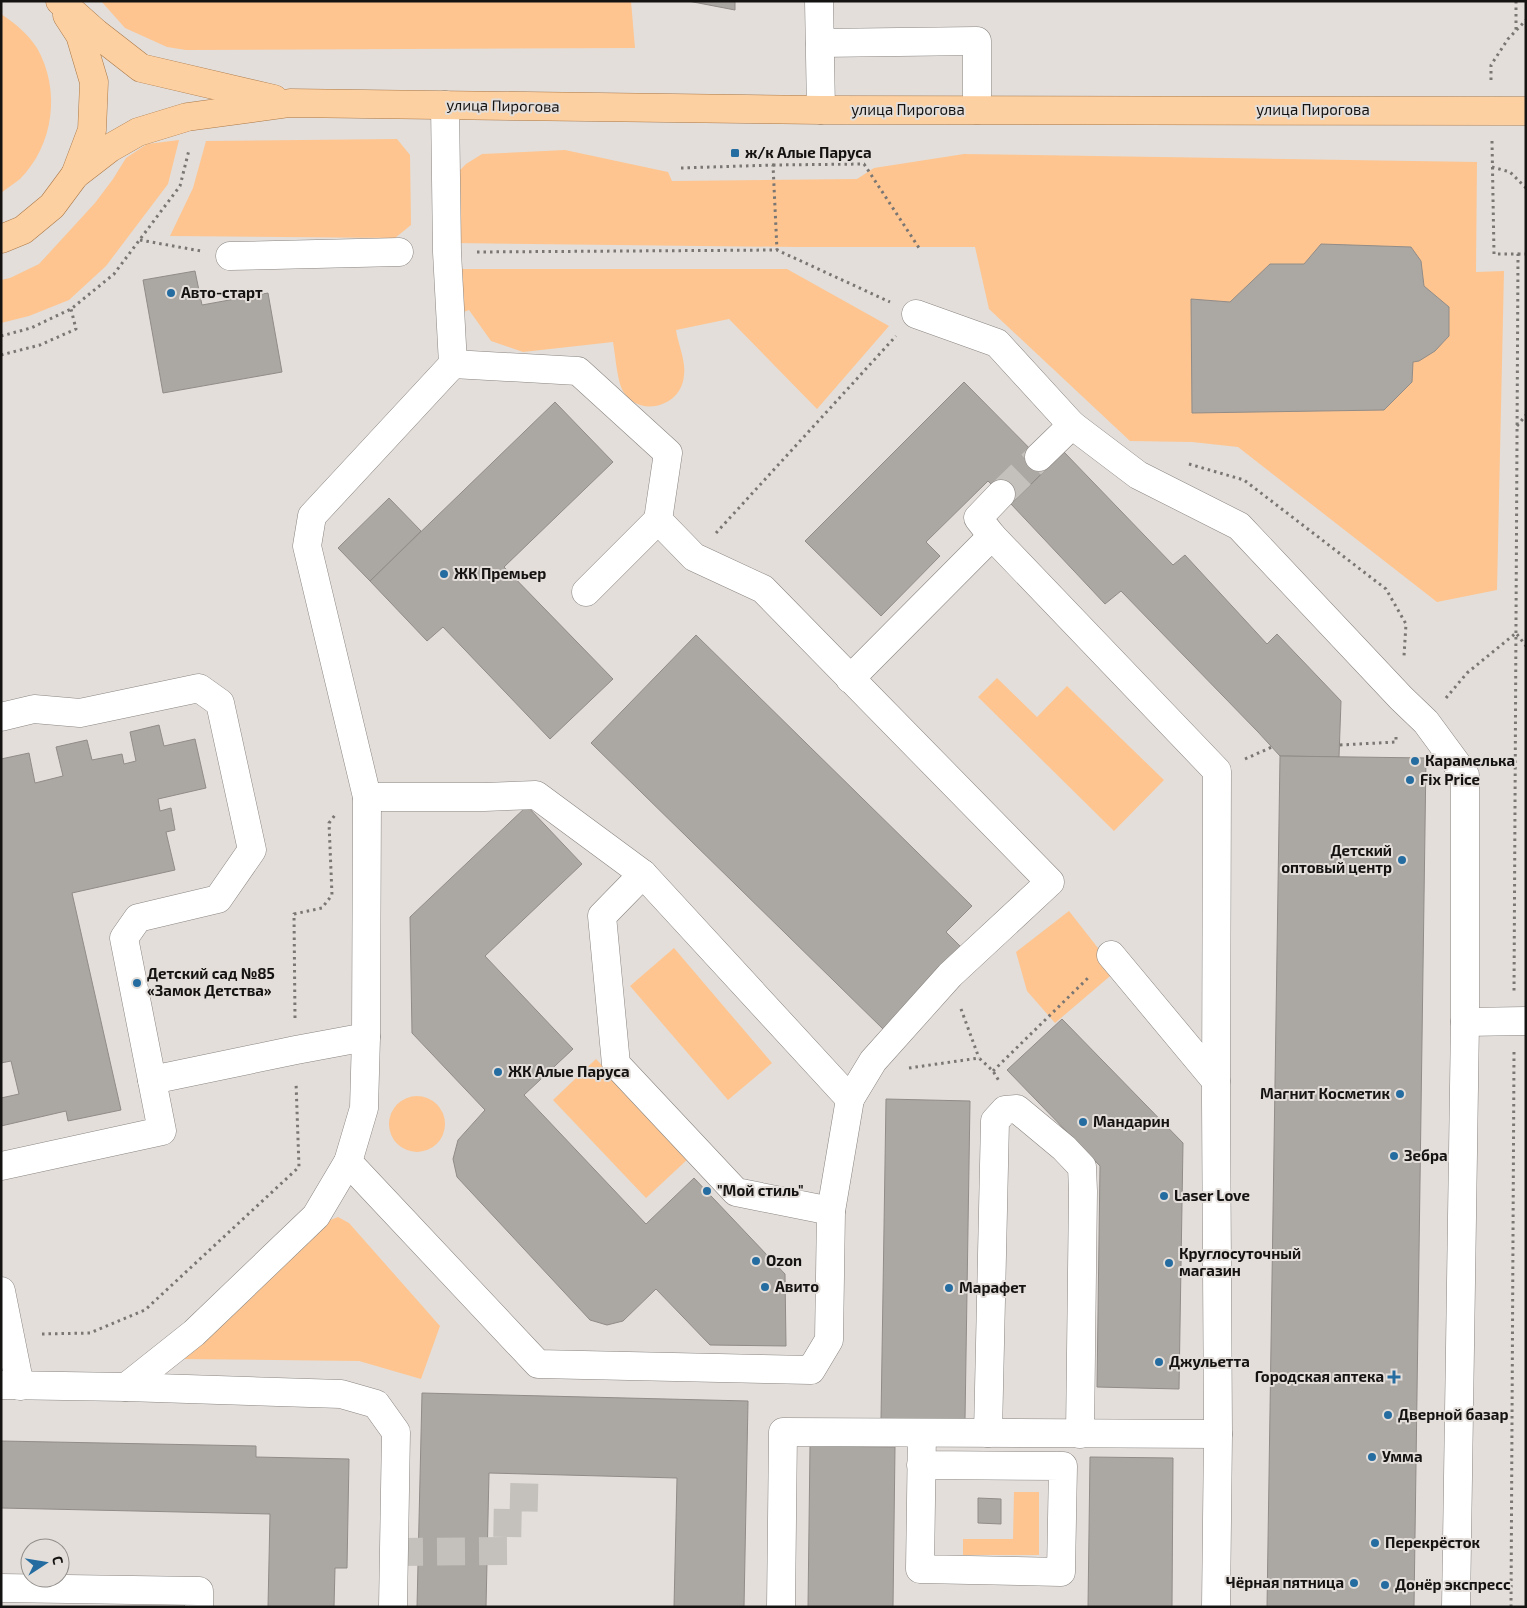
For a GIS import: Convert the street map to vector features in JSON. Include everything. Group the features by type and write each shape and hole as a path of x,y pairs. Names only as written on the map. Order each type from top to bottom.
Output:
{"main road":[{"name":"улица Пирогова","path":"59,1 141,68 290,103"},
{"name":"улица Пирогова","path":"59,1 80,35 94,82 92,130 75,175"},
{"name":"улица Пирогова","path":"1,239 23,230 52,206 75,175 110,148 138,132 187,117 290,103 821,110 1526,111"}],"street":[{"path":"819,1 821,110"},
{"path":"820,43 976,41 977,110"},
{"path":"126,1387 194,1333 316,1216 348,1162 364,1108 366,1037 364,788 307,546 312,516 453,364 447,252 445,105"},
{"path":"230,256 399,252"},
{"path":"916,314 997,343 1072,425 1138,475 1238,526 1426,722 1465,775 1465,1022 1456,1607"},
{"path":"453,364 578,371 668,453 658,520 586,592"},
{"path":"1039,457 1072,425"},
{"path":"1001,494 978,518 992,536 1217,771 1218,1434 1216,1607"},
{"path":"348,1162 538,1364 811,1370 829,1340 831,1212 850,1099 873,1061 950,975 1050,882 763,589 694,557 658,520"},
{"path":"850,679 992,536"},
{"path":"1,717 34,709 80,713 199,688 220,703 252,850 218,899 138,918 124,938 162,1132 1,1166"},
{"path":"364,788 484,797 536,795 643,874 850,1099"},
{"path":"643,874 602,916 616,1064 736,1192 831,1212"},
{"path":"1111,955 1216,1081"},
{"path":"1465,1022 1520,1022"},
{"path":"152,1080 366,1037"},
{"path":"988,1434 995,1121 1005,1110 1017,1109 1064,1148 1082,1167 1080,1434"},
{"path":"1,1292 10,1334 10,1386 126,1387 341,1394 376,1404 396,1432 393,1607"},
{"path":"781,1607 783,1432 1218,1434"},
{"path":"922,1433 920,1569 1062,1572 1063,1466 922,1465"},
{"path":"1,1588 199,1591 199,1607"}],"path":[{"path":"1516,1 1516,30"},
{"path":"1526,20 1508,39 1491,64 1494,254 1526,254"},
{"path":"1,336 31,328 71,310 114,274 180,186 190,145 187,117"},
{"path":"681,168 864,164 922,251"},
{"path":"773,165 776,250"},
{"path":"1492,166 1510,172 1526,188"},
{"path":"140,240 230,256"},
{"path":"447,252 776,250 916,314 694,557"},
{"path":"1511,1607 1520,1022 1516,633 1518,254"},
{"path":"1,355 40,345 76,329 71,310"},
{"path":"1517,426 1526,415"},
{"path":"1516,633 1526,646"},
{"path":"1467,673 1516,633"},
{"path":"1340,745 1396,742 1401,698"},
{"path":"10,1334 90,1333 145,1310 299,1167 294,914 322,908 332,895 330,824 364,788"},
{"path":"993,1071 1111,955"},
{"path":"962,1015 979,1058 993,1071 1017,1109"},
{"path":"905,1069 979,1058"}],"shaded area":[{"path":"101,1 631,1 635,48 186,50 167,47 125,28"},
{"path":"1,14 21,29 37,48 45,64 51,99 47,134 40,150 20,179 1,193"},
{"path":"397,139 410,155 411,225 395,238 170,236 193,188 206,141"},
{"path":"179,140 168,184 106,266 69,300 29,316 1,323 1,280 10,278 39,264 95,203 126,158 147,144"},
{"path":"565,150 668,172 672,181 857,179 874,168 964,154 1477,162 1476,272 1504,271 1497,590 1437,602 1238,447 1192,442 1130,441 989,309 975,247 454,243 454,176 466,164 482,154"},
{"path":"453,269 787,269 889,326 817,409 729,319 676,330 684,364 681,387 675,396 667,402 657,406 646,406 636,403 627,397 621,387 613,342 523,352 491,341 469,310 461,313"},
{"path":"997,678 1037,717 1067,686 1164,780 1114,831 978,697"},
{"path":"1069,911 1116,971 1055,1023 1027,991 1016,952"},
{"path":"674,948 772,1063 728,1100 630,986"},
{"path":"596,1059 689,1158 646,1198 553,1100"},
{"path":"412,1096 422,1096 437,1104 443,1113 445,1124 443,1135 437,1144 422,1152 412,1152 401,1147 394,1140 389,1129 389,1119 394,1108 401,1101"},
{"path":"338,1217 349,1223 440,1326 421,1379 359,1361 177,1359 320,1224"},
{"path":"1014,1492 1039,1492 1039,1555 963,1555 963,1539 1013,1539"}],"building":[{"path":"688,1 735,1 735,10"},
{"path":"1321,244 1411,247 1421,261 1424,286 1449,307 1449,336 1435,351 1419,361 1413,362 1412,382 1384,410 1192,413 1191,299 1230,302 1270,264 1304,264"},
{"path":"195,271 202,305 268,293 282,372 163,393 143,280"},
{"path":"964,382 1048,467 1011,504 988,481 926,542 940,556 881,616 805,541"},
{"name":"ЖК Премьер","path":"555,402 613,462 504,567 613,679 550,739 443,627 427,641 370,581"},
{"path":"1064,452 1173,565 1185,555 1267,644 1277,634 1341,701 1339,757 1280,756 1121,591 1105,604 1011,504"},
{"path":"389,498 421,531 370,581 338,548"},
{"path":"696,635 972,906 946,932 962,948 883,1029 591,743"},
{"path":"159,725 164,746 195,739 206,788 158,799 160,811 171,808 175,830 166,832 175,870 72,893 121,1110 68,1121 66,1111 1,1126 1,1098 19,1094 11,1061 1,1063 1,759 29,753 35,783 63,776 56,747 87,740 92,760 122,754 124,764 136,761 130,732"},
{"path":"1280,756 1426,758 1414,1607 1267,1607"},
{"name":"ЖК Алые Паруса","path":"527,806 582,864 485,956 573,1049 524,1095 646,1224 694,1178 785,1274 786,1346 710,1345 656,1289 623,1321 607,1325 590,1320 457,1177 453,1159 458,1140 485,1110 412,1033 410,917"},
{"path":"1062,1019 1183,1143 1179,1389 1097,1387 1100,1166 1007,1070"},
{"path":"886,1099 970,1101 965,1420 881,1419"},
{"path":"422,1393 748,1401 744,1607 674,1607 677,1478 489,1473 486,1607 417,1607"},
{"path":"1,1441 256,1446 256,1457 349,1459 347,1568 335,1568 334,1607 268,1607 270,1514 1,1508"},
{"path":"810,1446 895,1447 893,1607 808,1607"},
{"path":"1090,1457 1173,1458 1172,1607 1088,1607"},
{"path":"978,1498 1001,1499 1001,1524 978,1523"}],"tunnel":[{"path":"1001,494 1039,457"},
{"path":"395,1552 507,1551 508,1497 549,1498"}],"place":[{"name":"ж/к Алые Паруса","path":"735,153"},
{"name":"Авто-старт","path":"171,293"},
{"name":"ЖК Премьер","path":"444,574"},
{"name":"Карамелька","path":"1415,761"},
{"name":"Fix Price","path":"1410,780"},
{"name":"Детский оптовый центр","path":"1402,860"},
{"name":"Детский сад №85 «Замок Детства»","path":"137,983"},
{"name":"ЖК Алые Паруса","path":"498,1072"},
{"name":"Магнит Косметик","path":"1400,1094"},
{"name":"Мандарин","path":"1083,1122"},
{"name":"Зебра","path":"1394,1156"},
{"name":"\"Мой стиль\"","path":"707,1191"},
{"name":"Laser Love","path":"1164,1196"},
{"name":"Ozon","path":"756,1261"},
{"name":"Круглосуточный магазин","path":"1169,1263"},
{"name":"Авито","path":"765,1287"},
{"name":"Марафет","path":"949,1288"},
{"name":"Джульетта","path":"1159,1362"},
{"name":"Городская аптека","path":"1394,1377"},
{"name":"Дверной базар","path":"1388,1415"},
{"name":"Умма","path":"1372,1457"},
{"name":"Перекрёсток","path":"1375,1543"},
{"name":"Чёрная пятница","path":"1354,1583"},
{"name":"Донёр экспресс","path":"1385,1585"}]}
